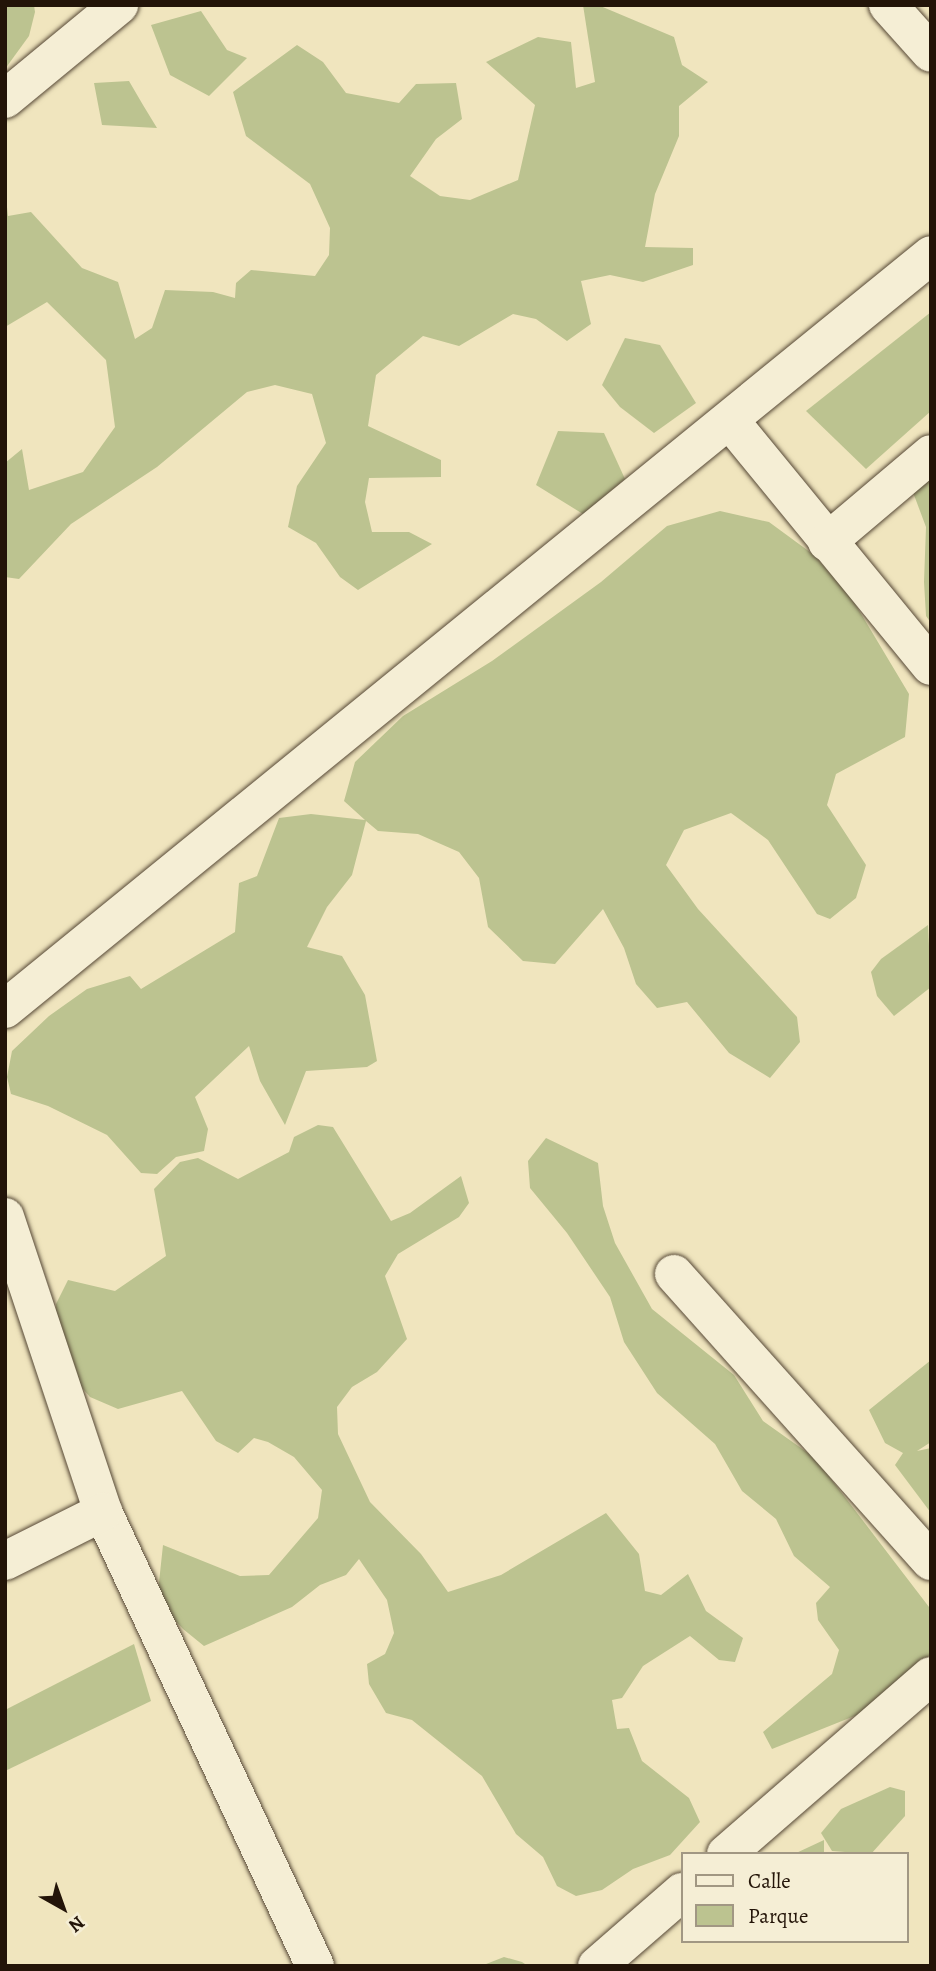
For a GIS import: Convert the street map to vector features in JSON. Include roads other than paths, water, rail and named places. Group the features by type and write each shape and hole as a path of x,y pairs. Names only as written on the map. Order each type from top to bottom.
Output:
{"street":[{"path":"888,5 931,52"},
{"path":"5,99 108,9"},
{"path":"5,1009 730,422 931,255"},
{"path":"730,422 931,666"},
{"path":"827,542 931,454"},
{"path":"5,1217 103,1512 314,1966"},
{"path":"674,1274 931,1560"},
{"path":"5,1561 103,1512"},
{"path":"728,1852 931,1676"},
{"path":"597,1966 680,1894"}]}
